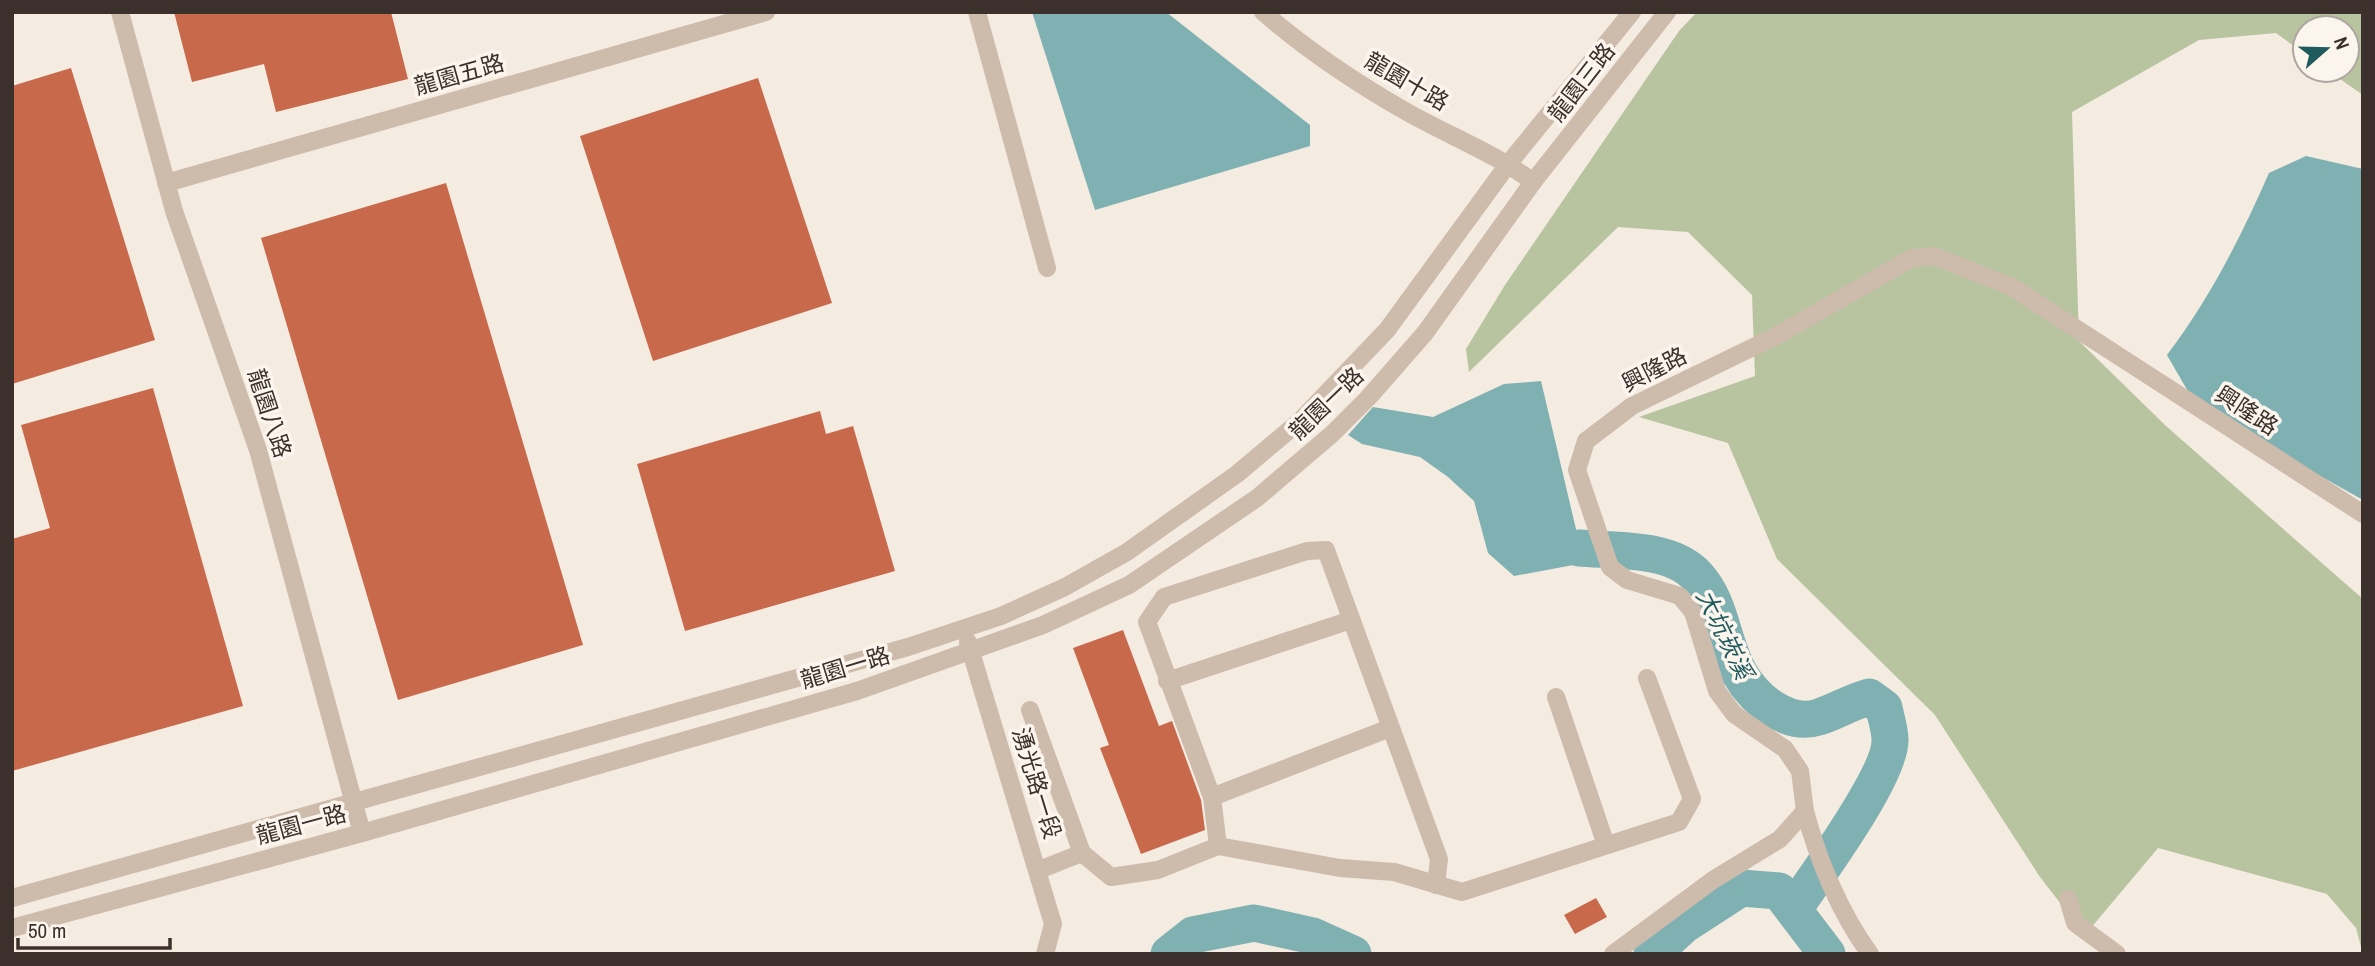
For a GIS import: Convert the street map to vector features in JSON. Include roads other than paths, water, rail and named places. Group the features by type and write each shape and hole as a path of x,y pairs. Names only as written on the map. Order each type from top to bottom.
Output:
{"street":[{"name":"龍園八路","path":"120,12 166,183 258,450 362,833"},
{"name":"龍園五路","path":"166,183 766,12"},
{"path":"977,12 1047,268"},
{"name":"龍園十路","path":"1263,12 1346,75 1408,112 1509,163 1533,182"},
{"name":"龍園三路","path":"1509,163 1632,12"},
{"name":"龍園三路","path":"1533,182 1667,12"},
{"name":"龍園一路","path":"12,898 894,651 964,628 1065,587 1127,552 1237,474 1300,421 1387,330 1509,163"},
{"name":"龍園一路","path":"12,928 362,833 856,691 1043,625 1129,585 1225,522 1332,434 1425,334 1533,182"},
{"name":"興隆路","path":"1870,954 1854,933 1814,844 1805,811 1800,771 1785,749 1734,714 1717,691 1693,612 1680,596 1628,580 1611,567 1577,470 1586,442 1632,406 1776,336 1912,258 1934,256 2012,287 2363,514"},
{"path":"1219,846 1212,797 1147,622 1164,597 1307,551 1326,551 1438,859 1436,885"},
{"path":"1167,681 1351,620"},
{"name":"湧光路一段","path":"964,628 1053,924 1045,954"},
{"path":"1030,710 1082,853 1111,877 1158,870 1219,846 1340,868 1394,872 1462,892 1679,821 1692,799 1647,678"},
{"path":"1556,697 1606,845"},
{"path":"1212,797 1390,728"},
{"path":"1613,954 1713,880 1780,839 1805,811"},
{"path":"1038,870 1082,853"},
{"path":"2068,899 2076,923 2117,954"}],"water":[{"path":"1032,12 1166,12 1310,125 1310,146 1095,210"},
{"path":"2306,156 2363,169 2363,500 2197,407 2167,355 2224,267 2269,173"},
{"path":"1541,381 1584,563 1514,576 1488,553 1474,501 1448,477 1420,457 1362,444 1348,435 1373,407 1433,417 1504,384"}],"waterway":[{"name":"大坑崁溪","path":"1579,548 1642,552 1673,560 1686,567 1697,576 1712,598 1729,650 1746,684 1763,702 1784,715 1807,719 1819,717 1869,697 1884,708 1890,740 1879,777 1851,825 1794,909"},
{"path":"1652,954 1684,925 1741,888 1779,891 1827,954"},
{"path":"1169,954 1193,935 1254,923 1313,936 1353,954"}]}
